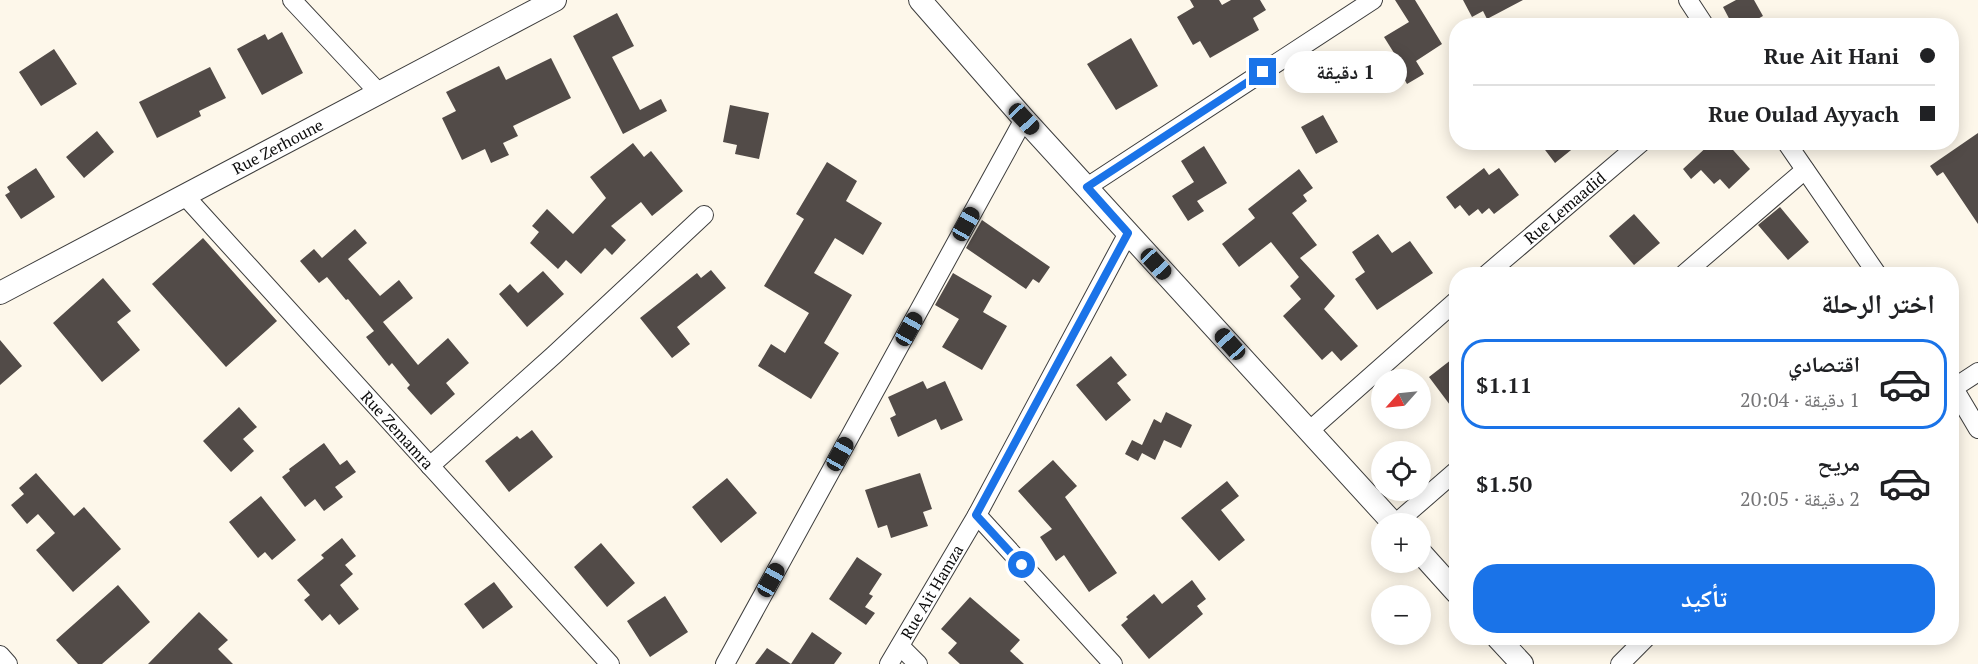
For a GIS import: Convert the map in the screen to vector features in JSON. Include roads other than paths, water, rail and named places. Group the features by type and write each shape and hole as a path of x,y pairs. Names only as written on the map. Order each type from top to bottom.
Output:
{"street":[{"path":"292,0 380,94"},
{"name":"Rue Zerhoune","path":"0,293 555,0"},
{"path":"920,0 1024,119 1385,513"},
{"path":"1087,187 1353,6 1373,0"},
{"path":"1688,0 1700,18"},
{"path":"725,664 1024,119"},
{"name":"Rue Lemaadid","path":"1495,267 1633,150"},
{"path":"1791,150 1872,267"},
{"path":"1692,267 1805,170"},
{"name":"Rue Zemamra","path":"186,196 610,664"},
{"path":"430,466 554,355 704,215"},
{"name":"Rue Ait Hamza","path":"889,664 976,515 1128,233"},
{"path":"1309,431 1449,307"},
{"path":"1959,383 1978,372"},
{"path":"1959,398 1978,429"},
{"path":"1408,513 1449,477"},
{"path":"976,515 1113,664"},
{"path":"1431,564 1449,584"},
{"path":"900,645 918,664"},
{"path":"1504,645 1522,664"},
{"path":"1620,664 1639,645"},
{"path":"0,655 8,664"}]}
